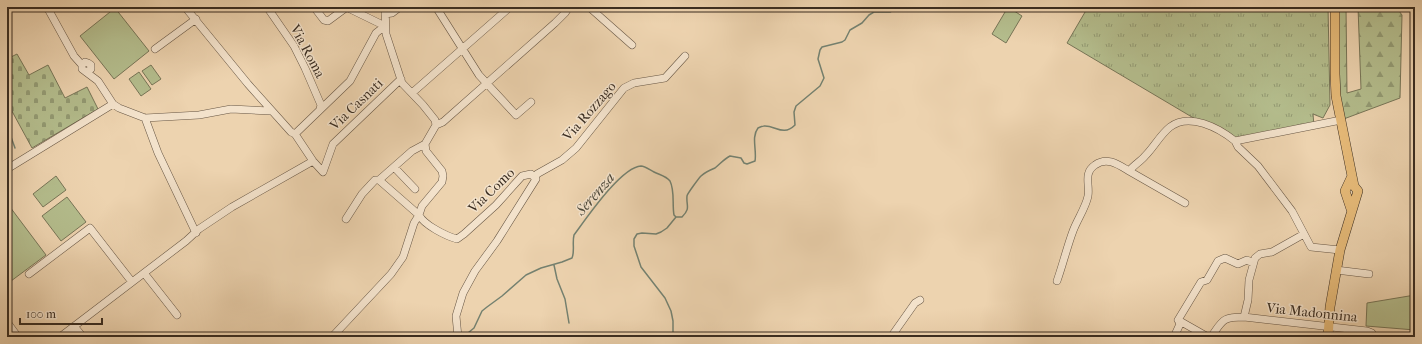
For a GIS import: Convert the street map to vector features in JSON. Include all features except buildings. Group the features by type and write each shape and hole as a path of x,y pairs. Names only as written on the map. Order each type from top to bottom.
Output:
{"main road":[{"path":"1328,337 1330,307 1336,270 1340,250 1351,213 1352,173 1336,96 1334,74 1335,7"}],"street":[{"path":"47,7 74,56 83,64 82,69 88,70 98,81 113,104 119,108 145,118 199,115 232,109 271,111"},
{"path":"60,337 200,229 232,207 313,161 295,134 291,132 271,111 185,7"},
{"name":"Via Roma","path":"267,7 294,46 321,105 320,109"},
{"path":"314,7 324,20 328,21 347,7 385,26"},
{"path":"400,7 392,12 385,10 386,34 402,82 436,124"},
{"path":"436,7 479,75 516,115 531,102"},
{"path":"412,93 510,7"},
{"path":"589,7 632,45"},
{"path":"346,219 362,194 375,180 379,180 412,152 425,144 436,124 443,122 569,9"},
{"path":"155,49 196,20"},
{"path":"295,134 350,81 376,33 385,26"},
{"name":"Via Rozzago","path":"535,178 537,174 562,160 576,148 624,88 634,83 665,78 685,56"},
{"name":"Via Casnati","path":"313,161 324,172 334,144 401,78"},
{"path":"7,169 113,104"},
{"path":"145,118 158,153 196,233"},
{"path":"1235,141 1341,120"},
{"path":"1129,171 1144,157 1169,128 1179,122 1190,121 1202,123 1225,134 1235,141 1238,147 1258,166 1292,211 1311,246 1340,250"},
{"path":"332,337 391,274 403,257 414,223 420,215 422,206 442,182 442,171 426,151 425,144"},
{"path":"1057,281 1073,232 1088,196 1087,187 1090,171 1095,165 1102,161 1111,161 1185,203"},
{"path":"394,167 415,189"},
{"name":"Via Como","path":"379,180 420,215 426,223 457,239 496,205 522,176 531,174 536,179 497,241 475,271 463,292 456,316 458,337"},
{"path":"29,274 90,228 132,282"},
{"path":"1244,317 1248,300 1249,280 1254,261 1260,254 1272,252 1304,234"},
{"path":"1174,337 1180,324 1178,320 1201,282 1207,280 1218,261 1224,258 1238,264 1247,260 1254,261"},
{"path":"1336,270 1369,274"},
{"path":"144,273 178,315"},
{"path":"891,337 915,303 920,300"},
{"name":"Via Madonnina","path":"1209,337 1222,321 1229,317 1244,317 1367,331 1372,333 1374,337"},
{"path":"1178,320 1209,337"},
{"path":"7,322 18,337"},
{"path":"74,326 83,337"}],"green space":[{"path":"1008,7 1022,16 1006,43 992,34"},
{"path":"1088,7 1328,7 1330,105 1323,118 1313,114 1314,126 1233,139 1202,123 1067,43"},
{"path":"1335,7 1346,7 1347,93 1361,89 1358,7 1396,7 1402,15 1400,98 1341,120"},
{"path":"115,8 149,51 114,79 80,36"},
{"path":"17,54 29,75 48,65 65,98 87,87 98,109 32,148 7,102 7,59"},
{"path":"151,65 161,79 152,85 142,71"},
{"path":"139,72 151,89 141,96 129,79"},
{"path":"56,176 66,190 43,207 33,194"},
{"path":"67,197 86,222 61,241 42,216"},
{"path":"7,203 46,255 7,284"},
{"path":"1415,295 1415,330 1366,326 1367,303"}],"waterway":[{"name":"Serenza","path":"463,337 474,328 482,311 526,275 541,268 572,258 574,235 604,195 624,175 633,169 641,166 668,179 672,185 674,215 676,217 682,217 688,207 687,196 696,183 708,171 715,168 730,156 741,158 744,163 747,164 755,161 755,135 758,128 768,126 779,130 787,130 795,125 794,112 796,106 820,86 824,78 818,59 822,47 845,40 850,30 862,23 874,12 890,12 899,7"},
{"path":"7,126 15,148"},
{"path":"673,337 673,321 671,311 665,298 641,267 634,246 634,239 637,234 656,234 661,232 667,228 676,217"},
{"path":"554,265 557,279 565,299 569,323"}]}
